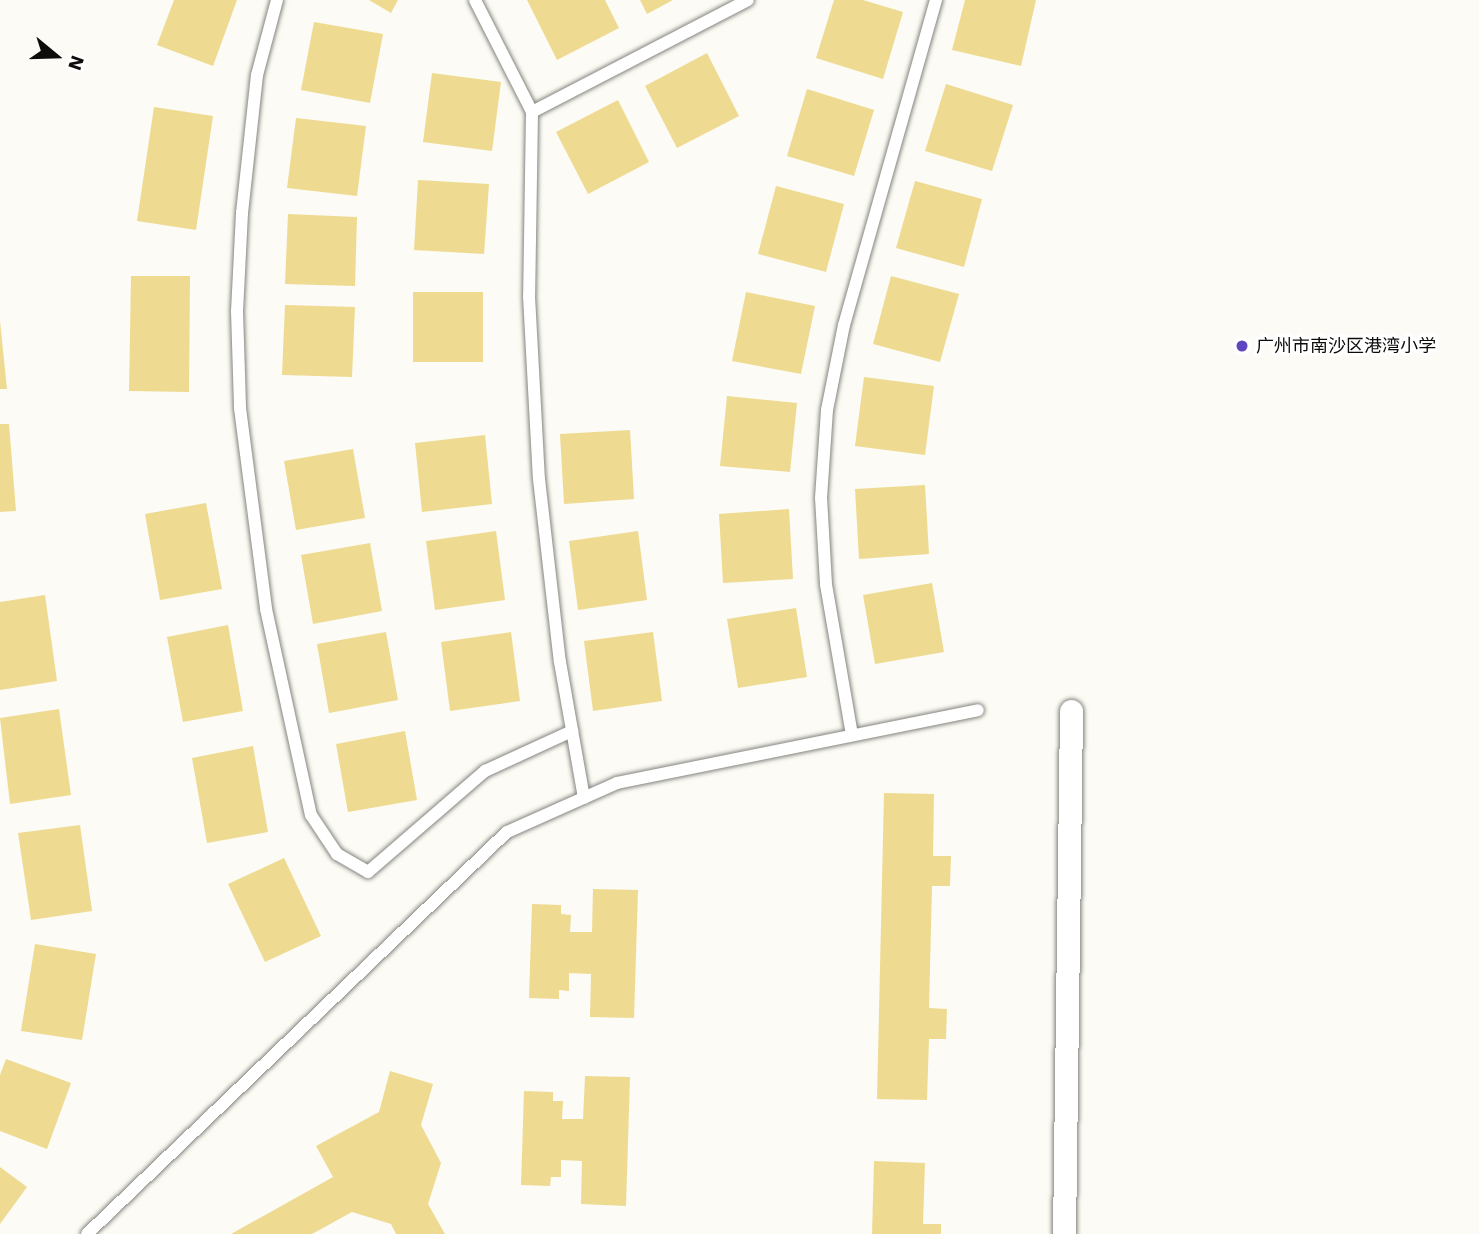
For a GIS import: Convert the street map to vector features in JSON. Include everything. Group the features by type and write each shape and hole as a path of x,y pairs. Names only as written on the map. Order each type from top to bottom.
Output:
{"street":[{"path":"1064,1234 1071,711"}],"lane":[{"path":"277,0 257,75 242,213 237,311 240,408 266,609 311,815 338,853 368,872 485,771 572,731"},
{"path":"475,0 532,112 532,388 548,571 584,798"},
{"path":"532,112 748,0"},
{"path":"852,735 826,584 821,498 827,410 844,325 936,0"},
{"path":"87,1234 507,832 617,783 978,710"}],"building":[{"path":"174,0 237,0 213,66 157,45"},
{"path":"369,0 398,0 391,13"},
{"path":"527,0 605,0 619,28 557,60"},
{"path":"640,0 673,0 647,14"},
{"path":"834,0 863,0 903,12 883,79 816,58"},
{"path":"965,0 1036,0 1021,66 952,50"},
{"path":"314,22 383,34 370,103 301,90"},
{"path":"707,53 739,116 677,148 645,86"},
{"path":"432,73 501,82 492,151 423,142"},
{"path":"946,84 1013,105 992,171 925,151"},
{"path":"807,89 874,110 854,176 787,156"},
{"path":"618,100 649,162 588,194 556,132"},
{"path":"154,107 213,116 196,230 137,221"},
{"path":"296,118 366,126 357,196 287,188"},
{"path":"418,180 489,184 484,254 414,250"},
{"path":"915,181 982,199 964,267 896,248"},
{"path":"776,186 844,204 826,272 758,254"},
{"path":"288,214 357,217 355,286 285,284"},
{"path":"131,276 190,276 189,392 129,391"},
{"path":"891,276 959,294 940,362 873,344"},
{"path":"413,292 483,292 483,362 413,362"},
{"path":"746,292 815,306 801,374 732,361"},
{"path":"285,305 355,307 352,377 282,375"},
{"path":"0,321 7,389 0,389"},
{"path":"864,377 934,386 925,455 855,446"},
{"path":"727,396 797,403 790,472 720,466"},
{"path":"0,424 9,424 16,511 0,512"},
{"path":"630,430 634,499 564,504 560,434"},
{"path":"485,435 492,504 422,512 415,443"},
{"path":"353,449 365,518 296,530 284,461"},
{"path":"925,485 929,554 859,559 855,489"},
{"path":"206,503 222,589 160,600 145,514"},
{"path":"789,509 793,579 723,583 719,514"},
{"path":"496,531 505,600 435,610 426,541"},
{"path":"638,531 647,600 578,610 569,541"},
{"path":"370,543 382,611 313,624 301,555"},
{"path":"932,583 944,652 875,664 863,595"},
{"path":"45,595 57,681 0,690 0,602"},
{"path":"796,608 807,677 738,688 727,619"},
{"path":"228,625 243,711 183,722 167,637"},
{"path":"386,632 398,700 329,713 317,644"},
{"path":"511,632 520,701 450,711 441,642"},
{"path":"653,632 662,701 593,711 584,641"},
{"path":"59,709 71,795 10,804 0,718"},
{"path":"405,731 417,800 348,812 336,744"},
{"path":"253,746 268,832 207,843 192,758"},
{"path":"884,793 934,794 933,856 951,856 950,886 932,886 929,1008 947,1009 946,1039 929,1039 927,1100 877,1099"},
{"path":"80,825 92,911 31,920 18,833"},
{"path":"284,858 321,936 265,962 228,884"},
{"path":"593,889 638,890 634,1018 590,1017 591,974 569,973 569,991 559,990 559,999 529,998 532,904 561,905 561,914 571,915 570,932 592,932"},
{"path":"35,944 96,954 82,1040 21,1031"},
{"path":"6,1059 71,1083 47,1149 0,1131 0,1075"},
{"path":"390,1071 433,1084 421,1125 441,1163 428,1204 445,1234 396,1234 391,1224 352,1212 312,1234 231,1234 333,1177 316,1146 379,1112"},
{"path":"585,1076 630,1077 626,1206 581,1204 582,1161 561,1160 561,1177 551,1177 550,1186 521,1185 524,1091 553,1092 553,1101 563,1101 562,1119 583,1119"},
{"path":"874,1161 925,1163 923,1224 941,1224 941,1234 872,1234"},
{"path":"0,1167 27,1187 0,1224"}],"place":[{"name":"广州市南沙区港湾小学","path":"1242,346"}]}
